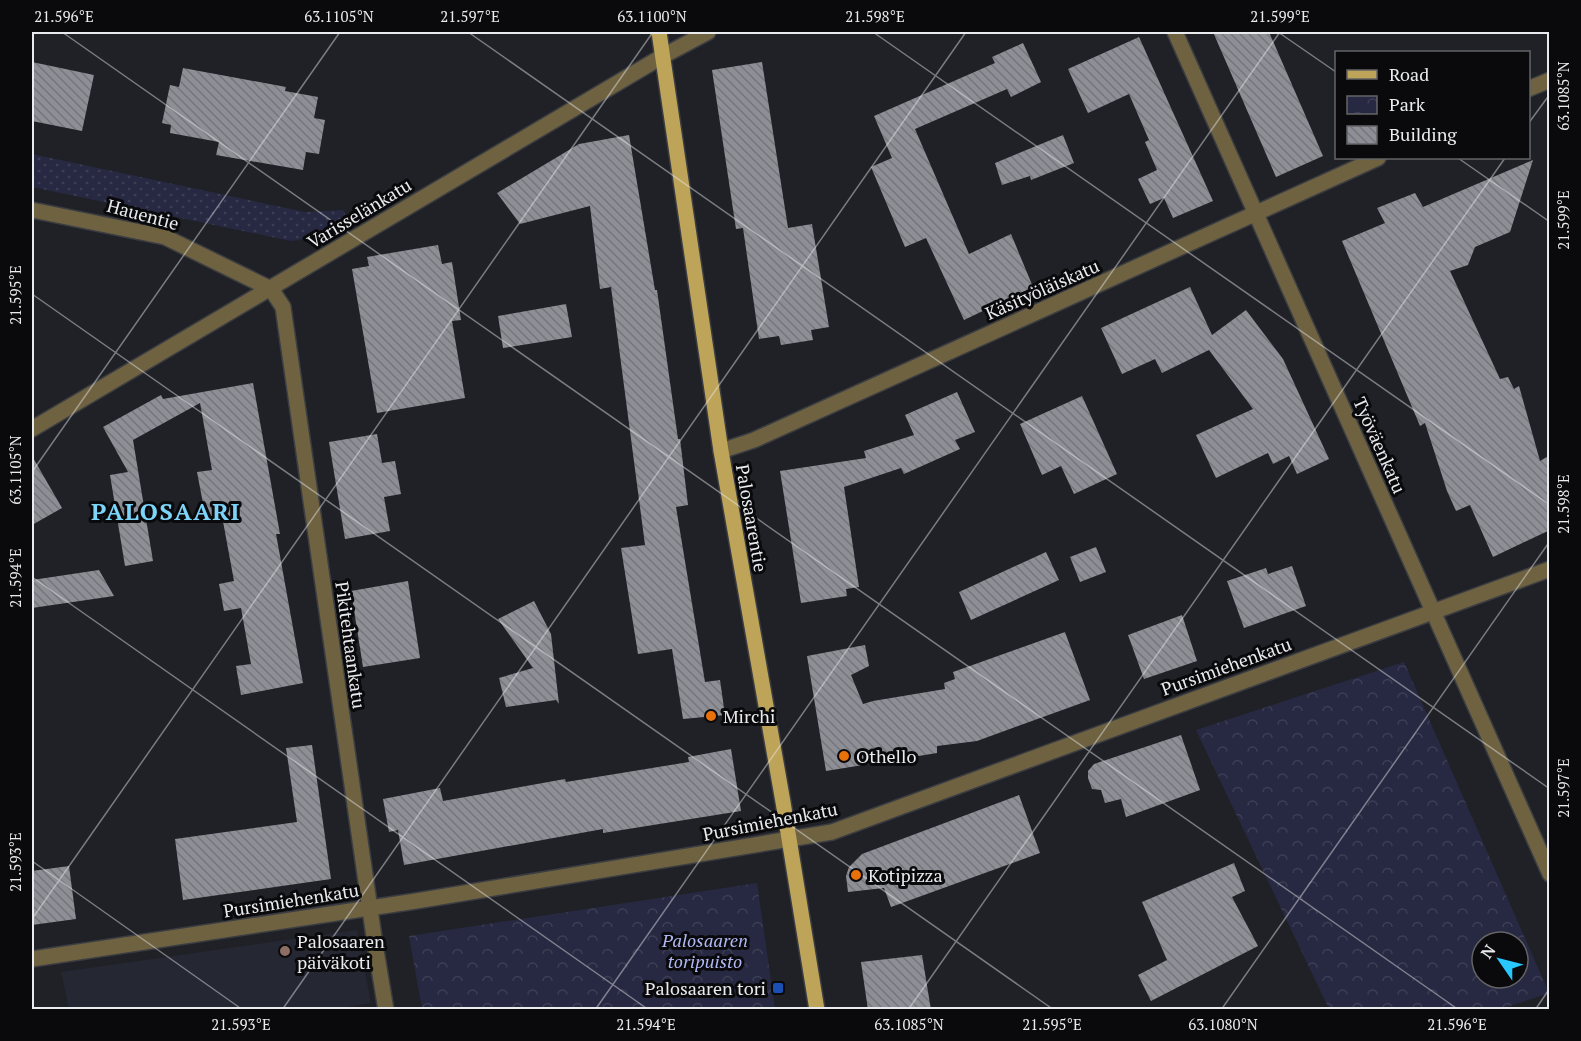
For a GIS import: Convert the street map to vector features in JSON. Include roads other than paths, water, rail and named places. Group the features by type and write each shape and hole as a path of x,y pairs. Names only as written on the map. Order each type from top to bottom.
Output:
{"main road":[{"name":"Palosaarentie","path":"659,32 721,450 817,1010"}],"street":[{"name":"Varisselänkatu","path":"32,429 663,56 708,32"},
{"name":"Työväenkatu","path":"1175,32 1550,874"},
{"path":"1530,88 1550,80"},
{"name":"Käsityöläiskatu","path":"721,450 754,440 1376,159"},
{"name":"Hauentie","path":"32,210 165,237 271,289"},
{"name":"Pikitehtaankatu","path":"271,289 283,307 386,1010"},
{"name":"Pursimiehenkatu","path":"32,959 370,908 832,832 1550,569"}],"place":[{"name":"Mirchi","path":"711,716"},
{"name":"Othello","path":"844,756"},
{"name":"Kotipizza","path":"856,875"},
{"name":"Palosaaren päiväkoti","path":"285,951"},
{"name":"Palosaaren tori","path":"778,988"}],"district":[{"name":"PALOSAARI","path":"166,511"}],"park label":[{"name":"Palosaaren toripuisto","path":"705,950"}]}
